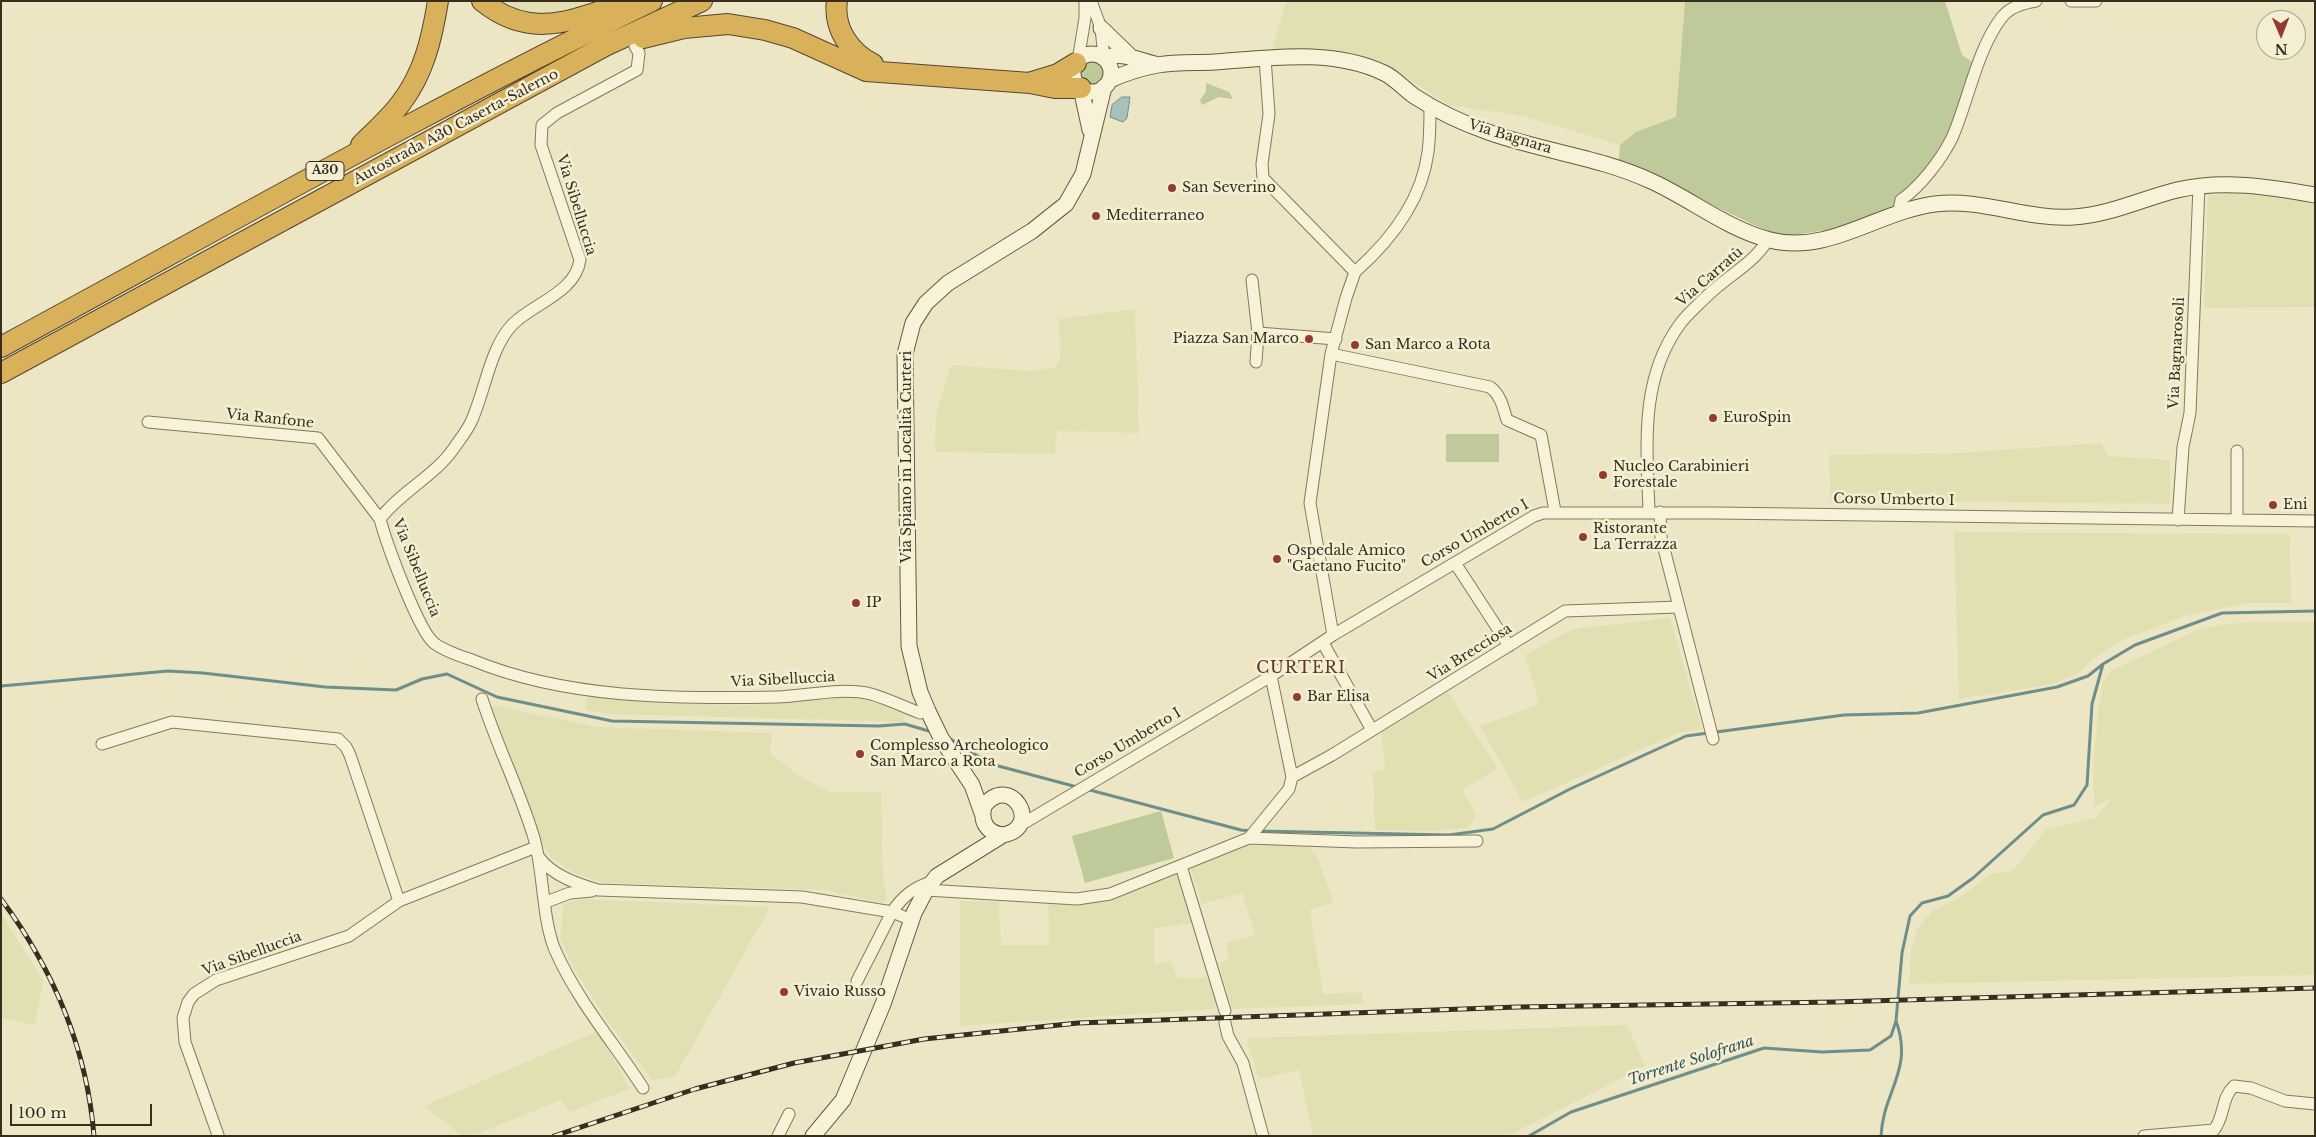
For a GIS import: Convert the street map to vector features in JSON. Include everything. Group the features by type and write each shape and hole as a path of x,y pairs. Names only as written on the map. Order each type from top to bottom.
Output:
{"highway":[{"path":"348,158 401,104 415,80 428,51 438,1"},
{"path":"482,1 495,11 511,18 542,25 579,18 619,2"},
{"name":"Autostrada A30 Caserta-Salerno","path":"1,347 348,158 581,35 652,1"},
{"name":"Autostrada A30 Caserta-Salerno","path":"1,373 605,46 702,1"},
{"path":"837,1 839,24 847,42 859,58 893,74"},
{"path":"605,46 684,28 728,24 765,30 793,38 866,71 1030,83 1055,88 1081,88"},
{"path":"1030,83 1058,74 1077,62"}],"main road":[{"path":"1101,28 1129,55"},
{"path":"1093,54 1104,58 1111,70 1107,84 1093,92 1081,88 1074,78 1077,62 1082,57 1093,54"},
{"name":"Via Bagnara","path":"1104,58 1115,54 1129,55 1142,61 1159,65"},
{"name":"Via Bagnara","path":"1107,84 1128,72 1159,65 1265,58 1322,58 1363,66 1385,74 1430,105 1453,118 1488,132 1606,164 1652,181 1699,207 1768,240 1792,244 1816,241 1847,233 1931,204 1951,202 2072,217 2102,214 2176,190 2199,186 2255,185 2315,194"},
{"name":"Via Spiano in Località Curteri","path":"984,820 972,785 941,738 928,711 920,692 909,646 904,354 913,323 926,303 948,283 1032,231 1066,204 1083,174 1107,84"},
{"path":"1055,88 1074,100 1088,118"},
{"name":"Via Spiano in Località Curteri","path":"1081,88 1092,136"},
{"name":"Via Spiano in Località Curteri","path":"972,785 994,797"},
{"path":"813,1136 843,1100 854,1077 883,1004 912,920 928,886 1003,835 1010,834 1019,826 1022,820 1021,808 1018,802 1008,796 994,797 984,806 984,820 978,851"},
{"path":"984,820 990,831 1003,835"}],"street":[{"path":"1077,62 1085,18 1085,1"},
{"path":"1091,1 1101,28 1104,58"},
{"path":"1898,215 1901,200 1917,189 1951,140 1978,66 2002,16 2020,4 2036,1"},
{"path":"2071,1 2096,1"},
{"name":"Via Sibelluccia","path":"635,46 638,53 637,70 557,113 542,125 541,145 580,260 578,273 559,292 514,324 502,338 470,423 452,451 389,507 380,519 406,590 426,635 434,644 491,669 538,681 616,693 740,698 851,692 871,694 920,712 928,711"},
{"path":"1265,58 1269,114 1262,164 1263,178 1355,272"},
{"path":"1333,634 1310,503 1331,354 1355,272 1386,241 1416,196 1428,151 1430,105"},
{"name":"Via Bagnarosoli","path":"2178,520 2183,447 2190,413 2199,186"},
{"name":"Via Carratù","path":"1713,739 1655,512 1646,430 1650,396 1662,356 1680,323 1710,293 1758,255 1768,240"},
{"path":"1252,280 1258,333 1256,362"},
{"path":"1258,333 1336,339"},
{"path":"1331,354 1490,388 1498,395 1507,420 1541,435 1555,511"},
{"name":"Via Ranfone","path":"148,422 318,438 380,519"},
{"path":"2237,451 2237,520"},
{"name":"Corso Umberto I","path":"1019,826 1271,676 1323,643 1333,634 1534,516 1555,511 2315,521"},
{"path":"1454,563 1508,646"},
{"name":"Via Brecciosa","path":"1292,777 1565,611 1678,607"},
{"path":"1323,643 1372,730"},
{"path":"857,981 892,912 902,898 914,888 928,886 1077,899 1110,894 1251,836 1289,789 1292,777 1271,676"},
{"path":"482,699 537,850 545,865 578,884 598,890"},
{"path":"102,744 172,722 338,739 346,747 350,755 399,901"},
{"path":"1021,808 1041,813"},
{"path":"1251,836 1357,842 1477,841"},
{"path":"537,850 550,933 562,965 596,1020 643,1088"},
{"name":"Via Sibelluccia","path":"221,1135 185,1042 184,1018 188,1002 194,994 216,980 349,936 399,901 537,850"},
{"path":"1181,866 1225,1017 1228,1036 1243,1064 1262,1136"},
{"path":"546,902 570,893 598,890 802,897 892,912 912,920"},
{"path":"2144,1136 2214,1130 2220,1123 2227,1092 2234,1086 2251,1088 2285,1101 2315,1104"},
{"path":"778,1136 789,1114"}],"shaded area":[{"path":"505,1 597,1 567,13 545,15 522,12"},
{"path":"1286,1 1685,1 1676,117 1636,132 1620,145 1523,116 1449,105 1383,63 1324,51 1272,50"},
{"path":"2244,194 2315,202 2315,307 2204,308 2208,195"},
{"path":"1135,309 1139,433 1057,431 1055,454 935,452 936,414 951,365 1031,371 1055,367 1060,359 1059,319"},
{"path":"2101,443 2109,456 2170,460 2170,504 1830,500 1829,455 1956,453"},
{"path":"1954,532 2290,534 2291,603 2248,603 2185,616 2120,641 2093,659 2080,672 2054,684 1959,699"},
{"path":"1670,618 1702,729 1678,733 1523,802 1480,726 1539,704 1525,655 1573,629"},
{"path":"2315,622 2315,975 1909,984 1911,952 1917,930 1932,911 1962,896 1991,874 2012,871 2047,829 2096,818 2113,797 2094,807 2093,772 2098,709 2103,681 2111,671 2195,631 2224,624"},
{"path":"1448,692 1498,768 1462,790 1476,814 1468,828 1433,831 1375,830 1373,773 1385,769 1381,730"},
{"path":"587,696 660,703 748,705 852,697 874,702 905,715 904,722 608,714 586,710"},
{"path":"490,705 598,727 772,733 770,754 801,777 830,792 881,792 883,877 887,897 883,903 825,890 605,883 576,874 552,859 542,844"},
{"path":"1260,842 1305,844 1316,854 1334,902 1310,910 1323,994 1361,992 1364,1004 1232,1009 1219,963 1229,960 1226,943 1255,935 1242,893 1202,904 1190,868 1248,844"},
{"path":"1177,874 1192,923 1154,928 1154,964 1171,961 1178,978 1208,978 1217,1003 1214,1009 960,1026 960,901 999,902 1001,945 1049,945 1048,904 1074,905 1115,898"},
{"path":"586,899 770,907 675,1077 652,1080 607,1020 573,967 560,938 564,903"},
{"path":"1,913 43,981 35,1025 1,1018"},
{"path":"1627,1025 1645,1066 1508,1136 1310,1136 1313,1135 1299,1070 1259,1079 1246,1038"},
{"path":"598,1031 630,1089 569,1112 561,1100 472,1136 463,1136 424,1106"}],"green space":[{"path":"1685,1 1945,1 1962,55 1978,66 1951,140 1917,189 1880,214 1844,227 1783,237 1619,160 1620,145 1636,132 1676,117"},
{"path":"1092,62 1100,65 1103,73 1100,81 1092,84 1084,81 1081,73 1084,65"},
{"path":"1206,83 1229,92 1233,99 1219,97 1202,105 1200,100 1206,92"},
{"path":"1446,434 1499,434 1499,462 1446,462"},
{"path":"1161,811 1174,858 1085,883 1072,836"}],"water":[{"path":"1122,97 1130,97 1127,118 1123,122 1110,117 1112,105"}],"waterway":[{"name":"Torrente Solofrana","path":"1529,1136 1571,1112 1764,1048 1822,1052 1870,1050 1891,1036 1896,1021 1902,953 1910,916 1922,903 1948,896 1973,878 2043,815 2074,805 2087,785 2092,704 2103,664 2135,645 2222,613 2315,611"},
{"path":"1258,831 1449,835 1493,829 1570,789 1686,736 1844,715 1918,713 2057,687 2088,676 2103,664"},
{"path":"1,686 168,671 203,673 325,687 396,690 422,679 447,674 497,697 612,721 879,726 905,724 932,732"},
{"path":"947,737 991,764 1077,787"},
{"path":"1086,789 1241,830 1252,831"},
{"path":"1881,1136 1883,1120 1900,1067 1902,1053 1901,1038 1896,1021"}],"railway":[{"path":"1,899 36,953 64,1011 84,1072 94,1136"},
{"path":"554,1136 695,1089 794,1063 924,1039 1078,1023 1518,1007 1835,1002 2315,988"}],"place":[{"name":"San Severino","path":"1172,188"},
{"name":"Mediterraneo","path":"1096,216"},
{"name":"Piazza San Marco","path":"1309,339"},
{"name":"San Marco a Rota","path":"1355,345"},
{"name":"EuroSpin","path":"1713,418"},
{"name":"Nucleo Carabinieri Forestale","path":"1603,475"},
{"name":"Eni","path":"2273,505"},
{"name":"Ristorante La Terrazza","path":"1583,537"},
{"name":"Ospedale Amico \"Gaetano Fucito\"","path":"1277,559"},
{"name":"IP","path":"856,603"},
{"name":"Bar Elisa","path":"1297,697"},
{"name":"Complesso Archeologico San Marco a Rota","path":"860,754"},
{"name":"Vivaio Russo","path":"784,992"}],"district":[{"name":"CURTERI","path":"1301,668"}]}
